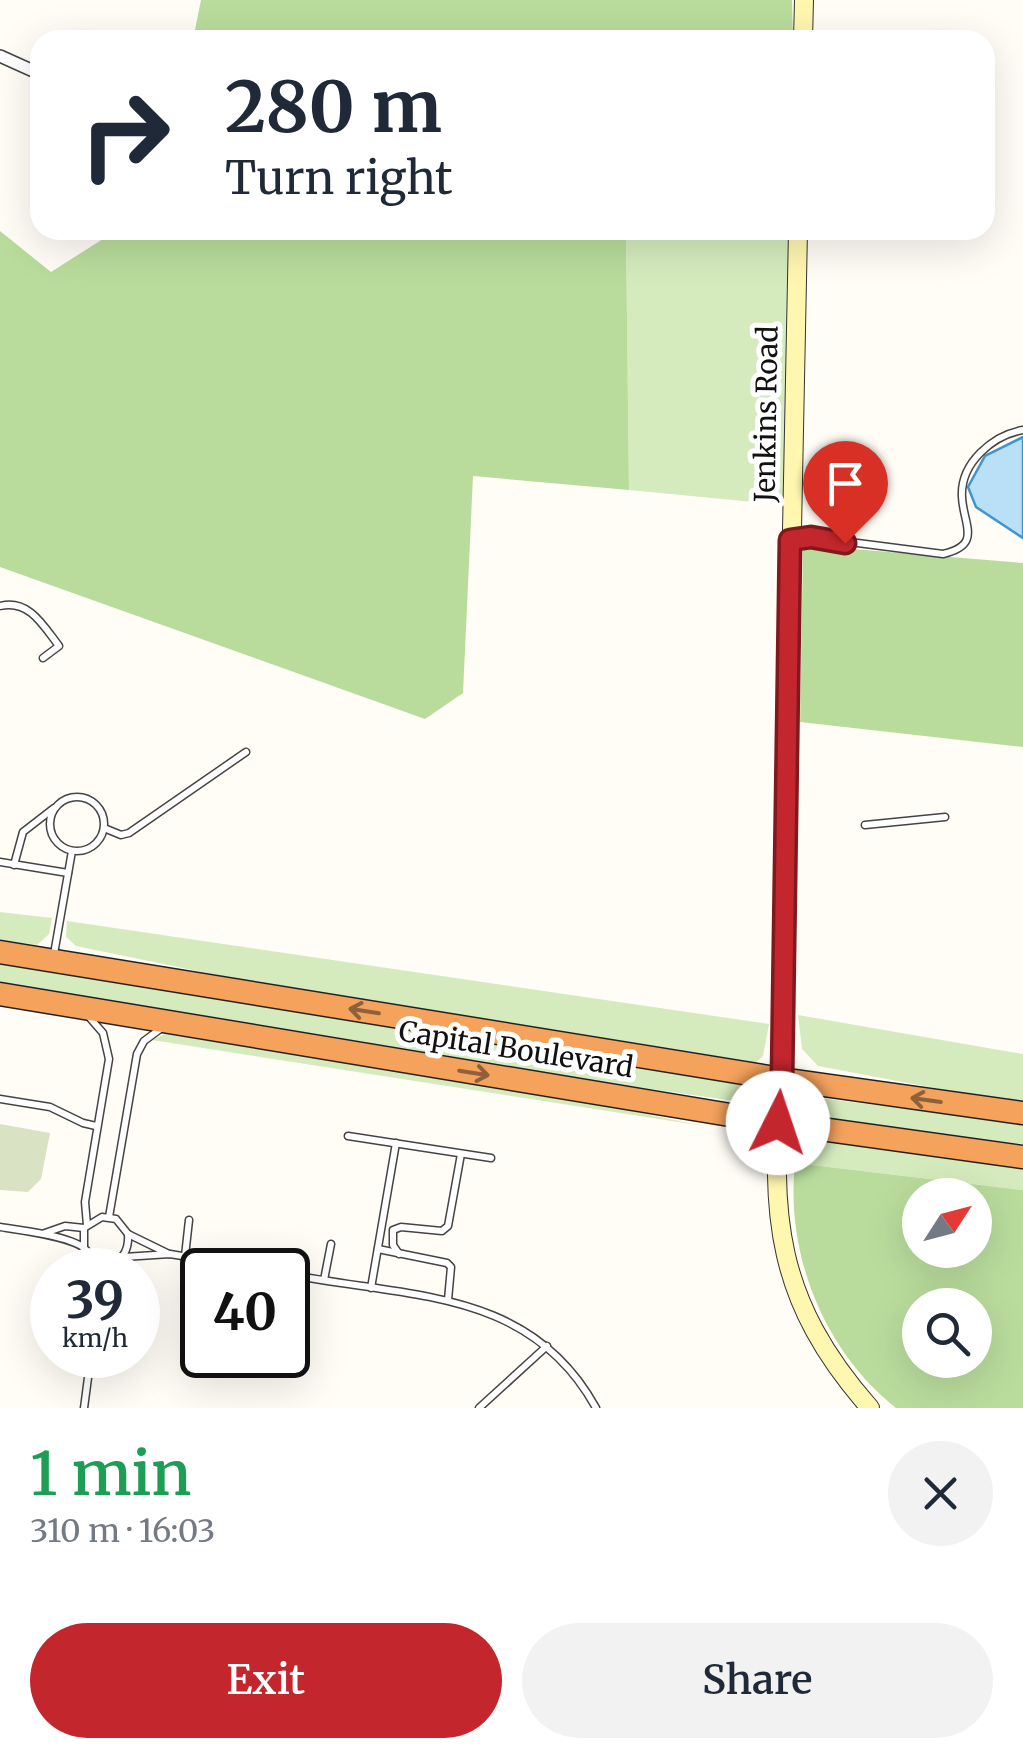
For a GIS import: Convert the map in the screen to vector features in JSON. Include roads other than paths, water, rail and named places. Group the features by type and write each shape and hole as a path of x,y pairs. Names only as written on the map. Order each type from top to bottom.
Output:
{"highway":[{"name":"Capital Boulevard","path":"0,952 782,1079 1023,1114"},
{"name":"Capital Boulevard","path":"0,994 778,1123 1023,1157"}],"street":[{"path":"803,30 804,0"},
{"path":"0,56 30,70"},
{"name":"Jenkins Road","path":"798,240 782,1079 776,1186 784,1250 794,1290 820,1345 870,1408"}],"lane":[{"path":"790,540 811,537 943,554 957,551 966,543 968,534 962,496 972,462 1008,432 1023,430"},
{"path":"0,606 16,604 38,618 59,646 42,658"},
{"path":"104,828 130,834 246,752"},
{"path":"14,864 23,832 55,807 71,797 88,800 101,812 104,828 96,844 81,852 63,848 51,834 50,815 55,807"},
{"path":"865,825 945,817"},
{"path":"52,960 72,852"},
{"path":"0,862 68,874"},
{"path":"0,1227 44,1233 84,1248 84,1202 109,1059 103,1033 79,1007"},
{"path":"109,1217 137,1054 153,1032 170,1022"},
{"path":"0,1099 50,1107 96,1126"},
{"path":"348,1136 491,1158"},
{"path":"371,1288 396,1143"},
{"path":"399,1254 392,1245 393,1230 442,1232 448,1226 461,1154"},
{"path":"44,1233 65,1226 85,1226 109,1217 121,1223 128,1234 170,1254"},
{"path":"186,1248 189,1220"},
{"path":"127,1248 128,1234"},
{"path":"324,1280 330,1244"},
{"path":"378,1249 451,1267 448,1300"},
{"path":"160,1255 180,1255"},
{"path":"310,1278 448,1300 515,1323 548,1346 579,1380 596,1408"},
{"path":"480,1408 548,1346"},
{"path":"84,1408 89,1378"}],"water":[{"path":"1023,437 1023,538 976,507 968,487 985,456"}]}
